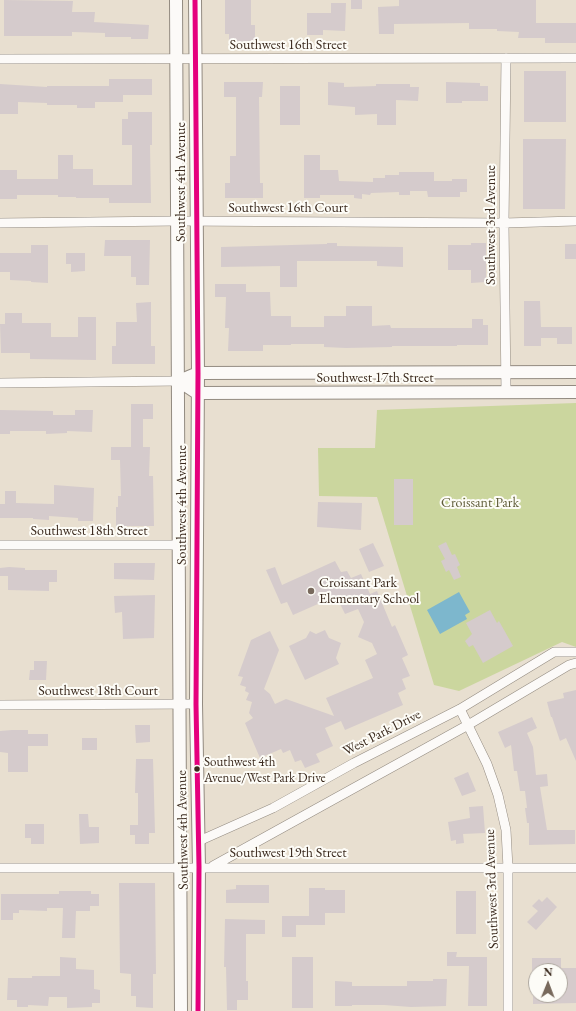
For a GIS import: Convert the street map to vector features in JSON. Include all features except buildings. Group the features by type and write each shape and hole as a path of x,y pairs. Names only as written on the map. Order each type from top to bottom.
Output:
{"main road":[{"name":"Southwest 4th Avenue","path":"176,0 179,381 180,1011"},
{"name":"Southwest 4th Avenue","path":"196,0 198,373 196,704 199,841 198,1011"},
{"name":"Southwest 17th Street","path":"179,381 198,373 576,372"},
{"path":"179,381 197,393"},
{"name":"Southwest 17th Street","path":"197,393 576,392"}],"street":[{"name":"Southwest 3rd Avenue","path":"506,58 504,223 506,392"},
{"name":"Southwest 16th Street","path":"0,60 576,58"},
{"name":"Southwest 16th Court","path":"0,223 177,221 504,223 576,221"},
{"name":"Southwest 17th Street","path":"0,383 179,381"},
{"name":"Southwest 18th Street","path":"0,545 179,545"},
{"name":"West Park Drive","path":"199,841 273,808 354,763 460,709 554,652 576,652"},
{"path":"212,867 468,725 569,665 576,663"},
{"name":"Southwest 18th Court","path":"0,705 196,704"},
{"name":"Southwest 3rd Avenue","path":"460,709 487,764 498,795 506,830 508,868 508,1011"},
{"name":"Southwest 19th Street","path":"0,868 576,868"}],"green space":[{"name":"Croissant Park","path":"576,403 576,647 562,642 459,691 434,685 377,497 319,496 318,448 375,448 377,410"}],"water":[{"path":"459,592 470,612 465,615 467,619 440,634 427,610"}],"transit line":[{"path":"195,0 198,373 196,704 199,867 198,1011"}],"place":[{"name":"Croissant Park Elementary School","path":"311,591"},
{"name":"Southwest 4th Avenue/West Park Drive","path":"197,769"}]}
